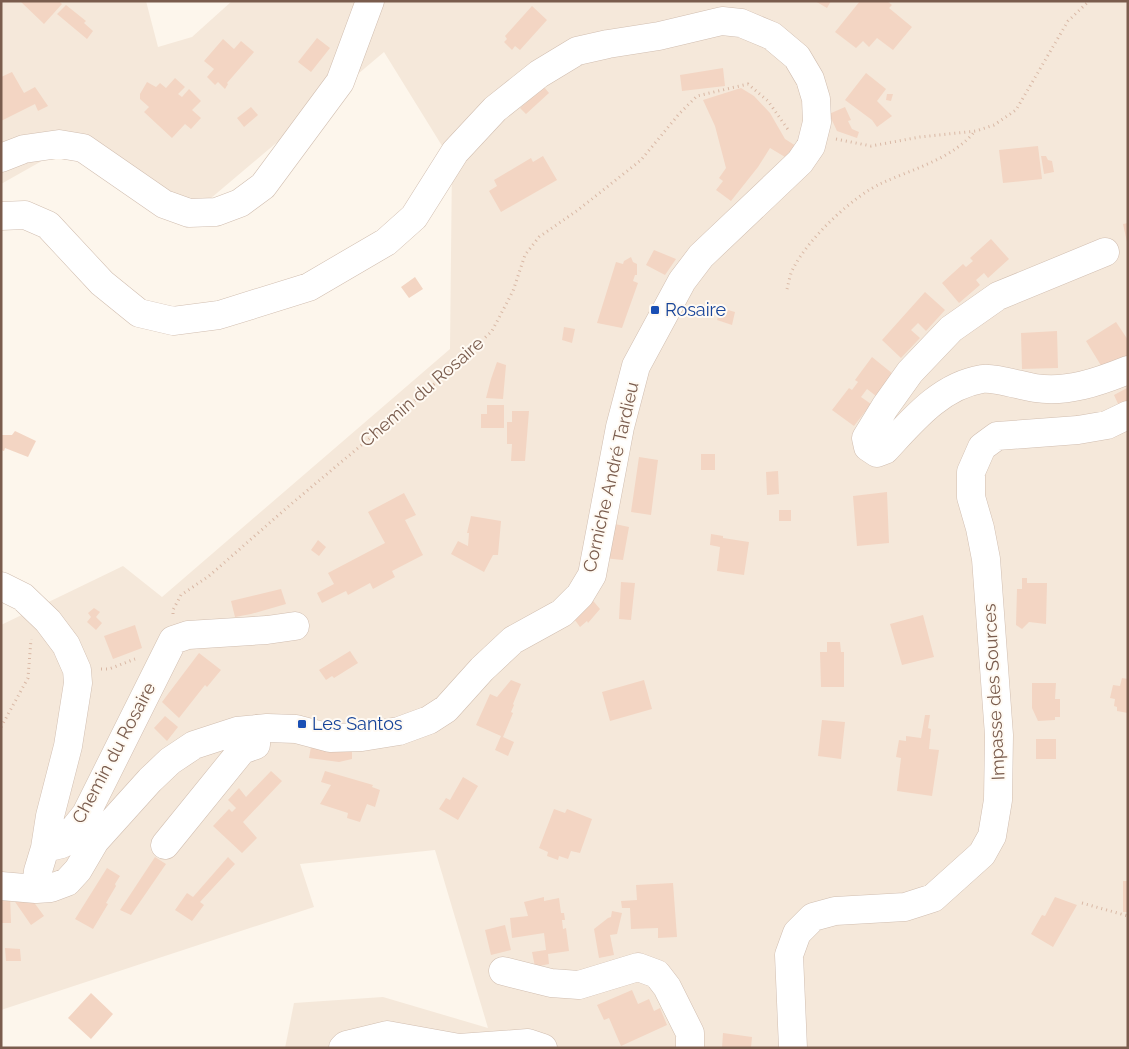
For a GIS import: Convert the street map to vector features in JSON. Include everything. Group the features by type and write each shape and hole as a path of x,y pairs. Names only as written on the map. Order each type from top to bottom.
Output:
{"street":[{"path":"1,158 24,149 58,144 83,148 164,204 189,213 216,212 240,203 263,186 340,82 370,1"},
{"name":"Corniche André Tardieu","path":"1,216 25,215 48,224 102,282 139,313 173,321 219,315 309,287 386,242 414,217 455,152 496,109 539,74 577,51 659,36 722,21 741,23 772,36 796,57 810,79 816,99 817,122 810,146 800,162 701,256 682,281 636,366 620,427 592,575 580,595 562,613 512,640 482,669 446,709 429,720 399,731 362,737 330,738 296,729 267,728 237,731 194,745 170,760 95,841 78,870 66,882 51,888 36,889 1,886"},
{"path":"1105,252 998,296 951,328 910,372 885,407 866,438 868,447 876,453 884,450 926,407 956,388 984,379 1037,388 1067,389 1106,379 1128,370"},
{"name":"Impasse des Sources","path":"793,1048 789,955 797,933 814,917 835,911 905,907 933,898 982,854 992,836 998,800 999,735 986,559 971,497 971,472 982,447 997,436 1078,430 1107,425 1128,416"},
{"path":"1,586 23,597 48,621 66,645 76,670 78,683 68,746 50,816 36,889"},
{"path":"173,640 188,635 267,630 295,626"},
{"name":"Chemin du Rosaire","path":"45,848 62,844 86,814 173,640"},
{"path":"165,845 242,750 256,745 256,729"},
{"path":"503,971 551,983 579,985 638,967 657,974 667,987 690,1033 690,1048"},
{"path":"602,990 660,978"},
{"path":"343,1048 346,1044 386,1035 459,1048 528,1043 543,1048"}],"path":[{"path":"810,146 835,138 871,146 920,137 976,131 994,125 1016,110 1068,21 1089,1"},
{"name":"Chemin du Rosaire","path":"173,640 173,610 181,594 209,576 290,505 451,370 492,331 513,291 525,255 539,237 578,210 642,160 679,114 697,96 748,84 768,101 798,144 810,146"},
{"path":"786,288 794,267 814,240 847,205 880,184 937,160 969,139 976,131"},
{"path":"1,727 28,678 30,642 32,637"},
{"name":"Chemin du Rosaire","path":"76,670 109,669 136,659"},
{"path":"1082,903 1128,916"}],"shaded area":[{"path":"1,1 146,1 158,47 192,37 232,1 1128,1 1128,1048 285,1048 294,1003 383,997 488,1028 435,850 300,864 314,907 1,1010 1,625 123,566 162,597 450,349 452,162 384,52 204,204 56,153 1,184"}],"building":[{"path":"20,1 59,1 62,4 44,24"},
{"path":"815,1 831,1 827,8"},
{"path":"860,1 887,1 892,5 889,8 912,27 893,50 877,38 869,47 863,41 856,48 835,32"},
{"path":"66,5 86,21 84,23 93,31 87,39 57,14"},
{"path":"532,6 547,20 520,50 515,46 512,50 504,42 507,39 505,36"},
{"path":"317,38 330,48 311,72 298,62"},
{"path":"223,39 234,49 241,41 254,52 227,83 225,89 218,82 215,85 207,77 214,69 204,61"},
{"path":"723,68 725,86 682,91 680,75"},
{"path":"12,72 24,93 35,87 48,106 38,111 35,104 1,121 1,77"},
{"path":"866,73 886,89 877,101 892,116 877,127 872,120 845,100"},
{"path":"175,78 185,87 178,94 182,97 189,89 201,101 192,110 201,118 191,129 185,124 172,138 144,112 149,107 140,99 140,94 147,82 156,87 160,83 166,88"},
{"path":"544,87 549,93 526,114 520,108"},
{"path":"741,88 754,96 770,113 785,139 796,146 785,157 770,148 758,167 731,201 716,190 723,181 719,178 726,168 715,126 703,100"},
{"path":"887,94 893,94 891,101 886,100"},
{"path":"251,107 258,115 244,127 237,118"},
{"path":"845,107 851,120 848,121 852,129 859,132 857,138 837,131 829,114"},
{"path":"1038,146 1042,179 1003,183 999,150"},
{"path":"543,156 557,180 501,212 489,191 497,186 494,180 531,158 533,162"},
{"path":"1041,156 1046,156 1048,160 1052,161 1054,172 1044,174"},
{"path":"1128,223 1128,242 1127,242 1123,224"},
{"path":"991,239 1009,259 988,278 984,273 976,280 980,285 959,303 942,283 963,264 966,267 973,261 970,258"},
{"path":"654,250 676,259 665,275 646,265"},
{"path":"631,257 633,262 637,264 637,275 635,275 633,281 638,283 622,328 597,323 616,262 623,264 624,261"},
{"path":"415,277 423,289 409,298 401,287"},
{"path":"925,292 945,310 926,331 918,323 911,330 920,338 901,358 882,340"},
{"path":"721,308 735,312 732,325 717,320"},
{"path":"1116,322 1128,340 1128,358 1105,372 1086,341"},
{"path":"564,327 575,329 572,343 562,340"},
{"path":"1057,331 1058,368 1022,369 1021,333"},
{"path":"872,357 893,374 876,396 867,389 861,397 871,404 854,426 832,410 849,388 852,390 858,382 855,380"},
{"path":"497,362 506,365 503,399 486,398 491,379"},
{"path":"1127,388 1128,402 1119,406 1114,395"},
{"path":"487,405 504,405 504,428 481,428 481,414 487,414"},
{"path":"512,411 529,411 525,461 511,461 512,444 507,444 507,422 512,422"},
{"path":"15,431 36,441 28,457 5,448 4,451 1,450 1,435 12,435"},
{"path":"701,454 715,454 715,470 701,470"},
{"path":"639,457 658,460 651,515 631,512"},
{"path":"778,471 779,494 767,495 766,472"},
{"path":"887,492 889,543 857,546 853,496"},
{"path":"404,493 416,515 405,520 423,555 392,571 395,577 373,589 370,583 348,595 346,591 322,603 317,593 334,584 328,573 385,543 368,512"},
{"path":"779,510 791,510 791,521 779,521"},
{"path":"471,516 501,521 498,555 493,555 484,572 451,554 458,541 468,546 469,533 467,533"},
{"path":"610,523 629,527 623,560 603,558"},
{"path":"711,534 749,542 744,575 717,571 720,547 710,545"},
{"path":"318,540 326,547 319,556 311,550"},
{"path":"1022,578 1027,578 1027,583 1047,583 1046,624 1029,622 1022,629 1016,625 1017,589 1022,589"},
{"path":"621,582 635,583 631,620 619,619"},
{"path":"281,589 286,604 235,617 231,601"},
{"path":"589,596 600,609 588,623 587,621 580,627 572,616"},
{"path":"94,608 100,612 96,617 102,623 96,630 87,622 91,617 88,613"},
{"path":"923,615 934,657 902,665 890,624"},
{"path":"135,625 142,648 113,659 104,636"},
{"path":"827,642 840,642 841,652 844,652 844,687 821,687 820,652 827,652"},
{"path":"350,651 358,663 334,678 332,676 326,680 319,670"},
{"path":"199,653 221,670 207,687 205,685 179,718 162,702"},
{"path":"1122,678 1128,679 1128,713 1117,711 1117,707 1114,706 1115,699 1110,698 1113,685 1120,686"},
{"path":"511,680 521,684 513,704 511,712 513,713 503,737 514,742 508,756 495,750 501,736 476,725 490,694 497,697"},
{"path":"644,680 652,709 610,721 602,692"},
{"path":"1032,683 1056,683 1055,699 1060,699 1060,717 1055,717 1055,720 1038,721 1032,708"},
{"path":"925,715 930,715 928,728 931,729 929,749 939,750 932,796 897,791 901,758 896,757 899,740 906,741 906,736 921,738"},
{"path":"165,716 178,727 167,741 154,728"},
{"path":"822,720 845,722 841,759 818,756"},
{"path":"1036,739 1056,739 1056,759 1036,759"},
{"path":"312,741 352,747 352,759 339,762 309,758"},
{"path":"271,771 282,781 243,822 257,838 242,853 213,826 229,809 232,812 236,808 228,800 239,788 246,797"},
{"path":"325,771 373,785 372,787 380,790 375,807 367,804 360,822 347,818 348,813 320,804 331,785 321,782"},
{"path":"463,777 478,786 458,820 439,809 446,798 450,800"},
{"path":"554,809 565,813 567,809 592,819 580,853 571,851 568,859 559,856 558,860 547,856 548,852 539,848"},
{"path":"155,857 166,864 131,915 120,910"},
{"path":"228,857 235,864 200,902 204,905 192,921 175,910 187,893 193,897"},
{"path":"107,868 120,876 106,903 108,904 93,929 75,919"},
{"path":"1123,881 1128,881 1128,912 1123,912"},
{"path":"673,883 677,937 658,938 658,928 631,929 630,908 622,908 621,901 637,900 636,885"},
{"path":"1,895 10,896 11,923 1,923"},
{"path":"11,896 30,897 44,916 31,925"},
{"path":"544,897 544,901 559,898 561,913 564,913 565,920 562,920 563,929 566,928 569,951 548,954 549,964 535,967 532,952 546,950 544,933 512,938 510,918 528,916 524,902"},
{"path":"1055,897 1077,905 1053,947 1031,934 1042,915 1045,916"},
{"path":"612,911 622,913 617,934 610,935 614,955 599,958 594,929 611,917"},
{"path":"505,925 511,950 491,955 485,930"},
{"path":"5,948 20,949 21,961 6,961"},
{"path":"632,990 638,1004 649,999 654,1011 660,1008 667,1025 621,1046 609,1018 604,1020 597,1005"},
{"path":"91,993 113,1014 91,1039 68,1018"},
{"path":"723,1033 752,1037 751,1048 722,1048"}],"place":[{"name":"Rosaire","path":"655,310"},
{"name":"Les Santos","path":"302,724"}]}
